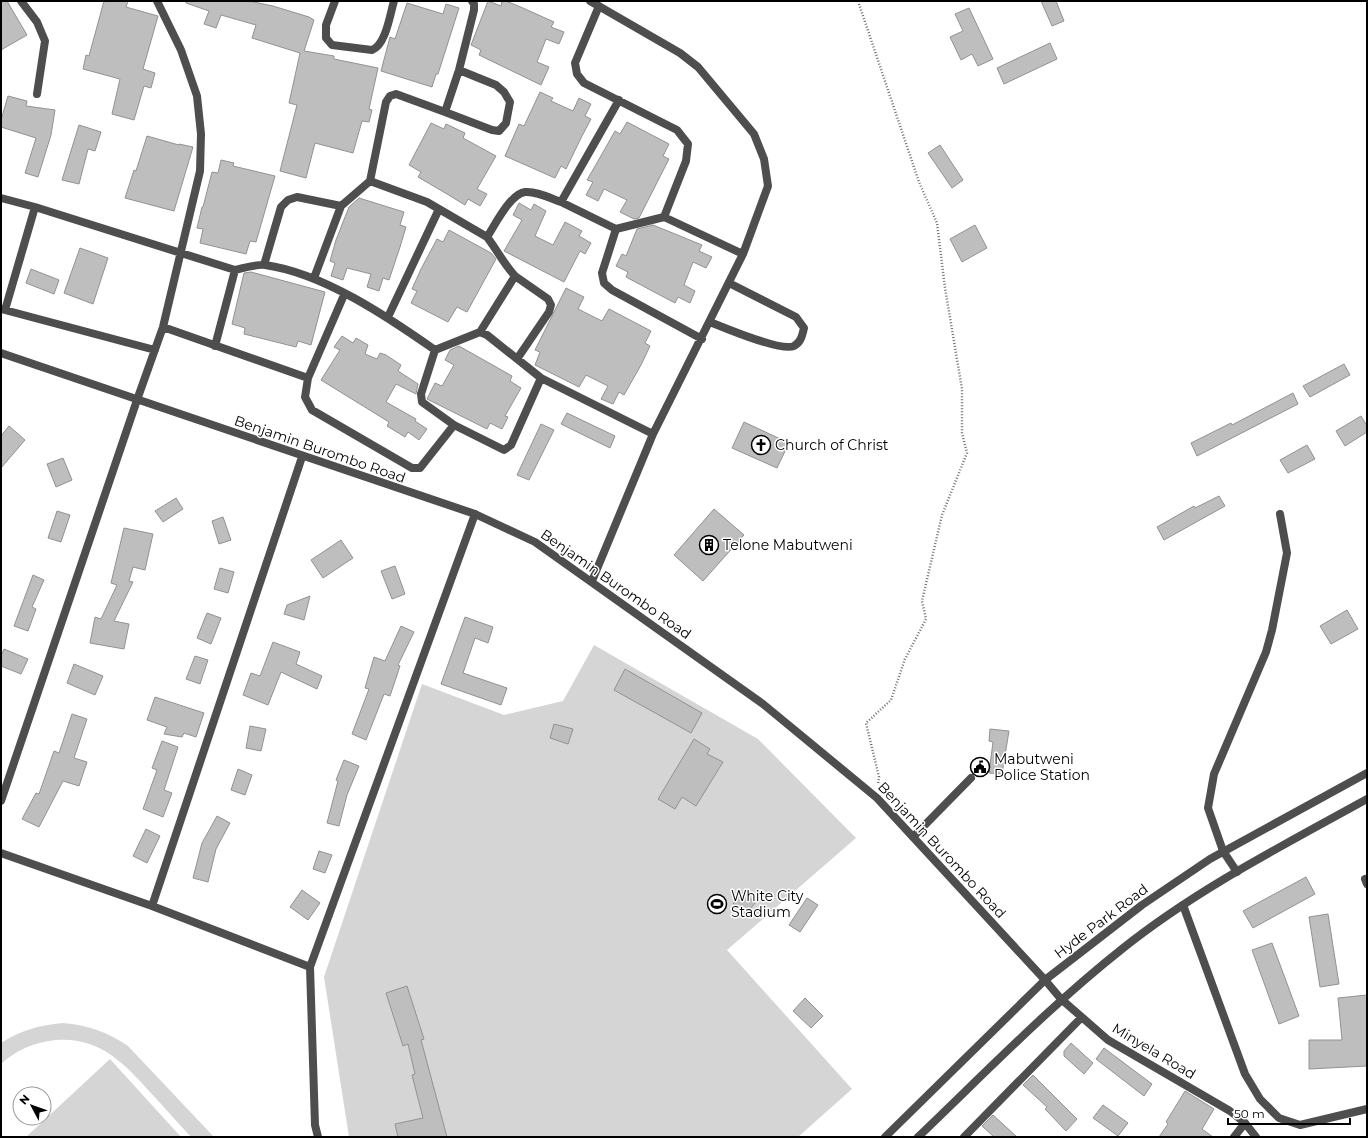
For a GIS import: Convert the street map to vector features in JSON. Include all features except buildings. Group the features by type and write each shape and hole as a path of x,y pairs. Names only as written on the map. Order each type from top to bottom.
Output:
{"street":[{"path":"21,1 36,22 45,41 37,94"},
{"path":"1,801 163,327 200,171 201,134 197,96 181,50 158,1"},
{"path":"335,1 326,25 326,38 332,45 372,50 378,48 382,42 394,1"},
{"path":"445,112 460,70 474,10 474,4 472,1"},
{"path":"590,1 680,53 698,67 754,134 764,159 768,186 743,254 702,339 653,434 592,581"},
{"path":"599,6 575,63 577,74 584,83 677,130 688,144 686,161 664,216"},
{"path":"314,278 341,206 370,181 386,102 390,96 396,94 492,130 499,131 506,123 510,102 504,92 496,85 460,70"},
{"path":"561,202 619,100"},
{"path":"370,181 427,202 487,238 505,266 515,276 548,299 551,305 549,312 517,359"},
{"path":"487,238 514,197 524,192 534,193 561,202 616,229 664,216 743,254"},
{"path":"264,265 281,207 288,200 297,197 341,206"},
{"path":"1,198 35,207 180,254 235,270 264,265 314,278 388,317 435,350"},
{"path":"35,207 3,310 155,350"},
{"path":"388,317 439,209"},
{"path":"616,229 602,273 604,283 612,290 702,339"},
{"path":"215,346 235,270"},
{"path":"435,350 480,332 515,276"},
{"path":"710,322 779,348 793,347 801,340 804,328 796,317 729,283"},
{"path":"344,295 308,378 305,397 312,410 412,468 420,468 454,425"},
{"path":"163,327 308,378"},
{"path":"480,332 487,335 542,378 653,434"},
{"path":"435,350 421,394 422,402 454,425 504,450 511,445 542,378"},
{"name":"Benjamin Burombo Road","path":"1,353 302,457 475,514 535,542 592,581 763,704 877,798 1045,980"},
{"path":"152,906 302,457"},
{"path":"318,1137 315,1125 310,967 475,514"},
{"path":"1237,872 1223,851 1208,808 1214,774 1266,652 1272,630 1287,553 1280,514"},
{"name":"Hyde Park Road","path":"885,1137 1045,980 1142,905 1223,851 1367,773"},
{"path":"913,837 971,778"},
{"path":"918,1137 1061,999 1123,948 1183,905 1237,872 1367,799"},
{"path":"1,853 152,906 310,967"},
{"path":"1183,905 1245,1074 1260,1099 1279,1118 1300,1125 1367,1109"},
{"name":"Minyela Road","path":"1045,980 1061,999 1108,1040 1223,1107 1245,1123 1256,1137"},
{"path":"964,1137 1081,1018"},
{"path":"1234,1137 1245,1123"}],"path":[{"path":"858,1 918,182 937,223 945,288 962,389 962,434 967,453 942,515 922,601 926,619 905,659 891,700 866,723 878,777 877,798"}],"shaded area":[{"name":"White City Stadium","path":"594,645 758,739 856,838 727,950 852,1089 798,1137 349,1137 324,977 422,684 504,715 563,701"},
{"path":"63,1023 81,1025 97,1030 128,1046 214,1137 191,1137 130,1071 98,1047 71,1040 56,1040 33,1045 19,1051 1,1064 1,1043 31,1029"},
{"path":"110,1059 181,1137 26,1137 38,1126 52,1126 52,1113"}],"place":[{"name":"Church of Christ","path":"761,445"},
{"name":"Telone Mabutweni","path":"709,545"},
{"name":"Mabutweni Police Station","path":"980,767"},
{"name":"White City Stadium","path":"717,904"}]}
